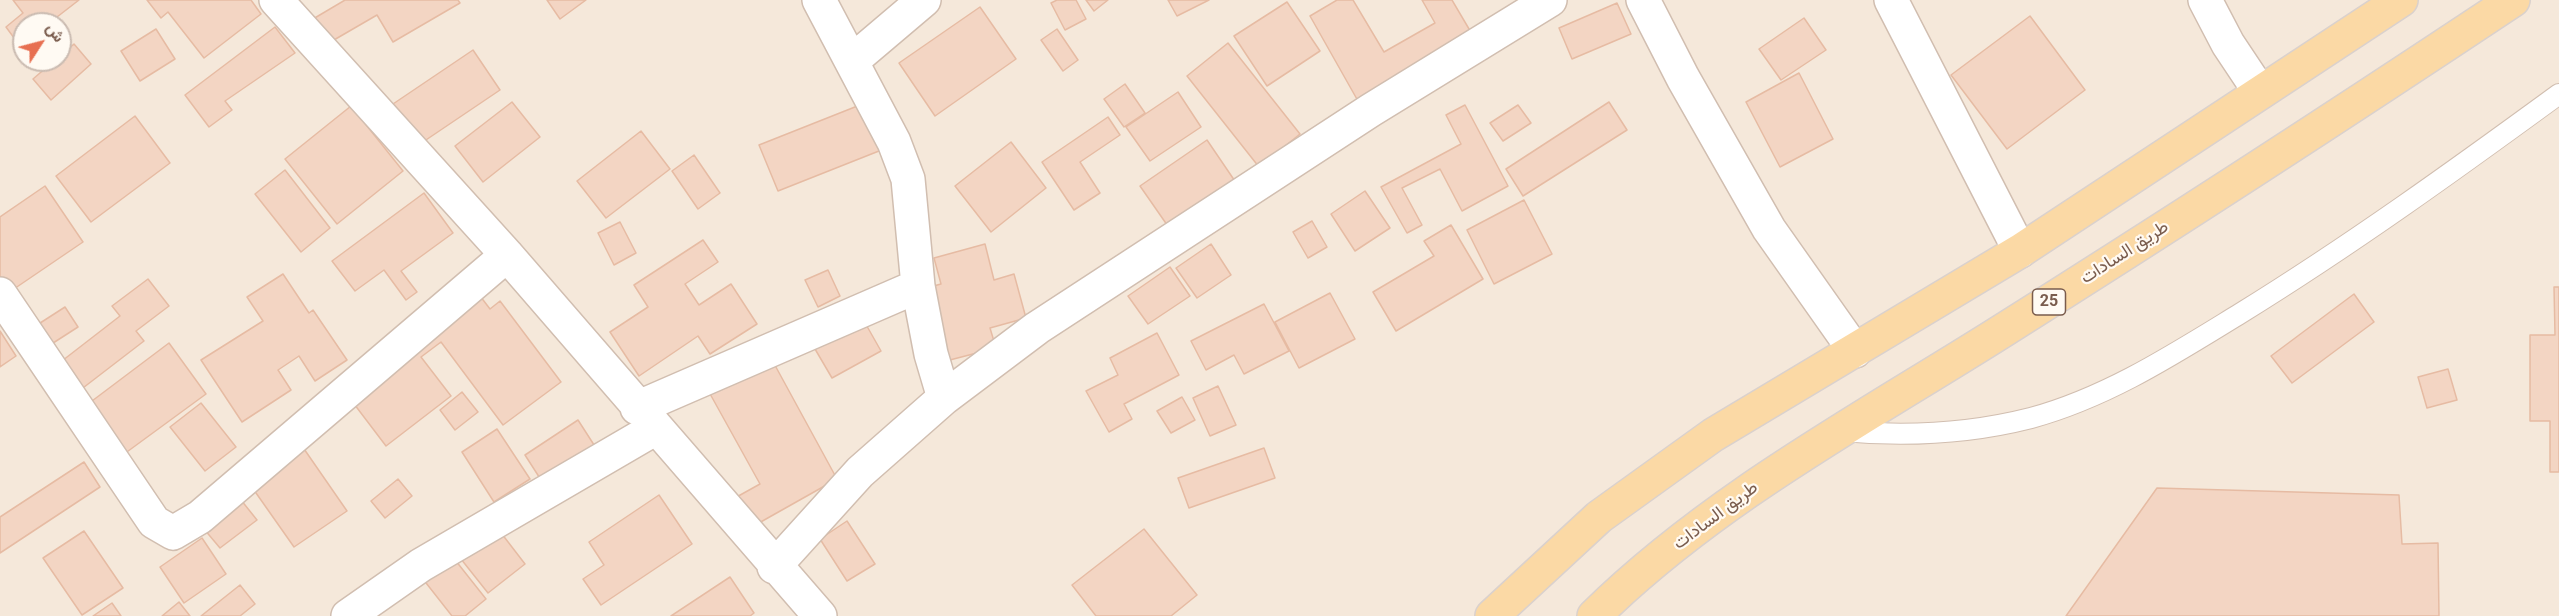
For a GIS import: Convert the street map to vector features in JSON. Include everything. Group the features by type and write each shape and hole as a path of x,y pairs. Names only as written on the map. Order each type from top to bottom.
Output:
{"main road":[{"path":"1492,616 1599,517 1713,435 2020,250 2401,0"},
{"name":"طريق السادات","path":"1600,614 1716,514 1842,431 2293,146 2513,0"}],"street":[{"path":"276,0 507,255 774,567 820,616"},
{"path":"819,0 894,142 908,179 918,286 931,354 944,398"},
{"path":"852,61 924,0"},
{"path":"774,567 860,472 944,398 1037,328 1371,110 1550,0"},
{"path":"1643,0 1683,78 1769,229 1855,351"},
{"path":"1891,0 2020,250"},
{"path":"2205,0 2228,44 2260,92"},
{"path":"0,294 10,331 154,522 173,533 200,517 507,255"},
{"path":"348,616 421,565 646,418 918,286"}],"lane":[{"path":"1842,431 1890,435 1937,434 1985,428 2043,414 2120,385 2237,315 2367,231 2559,94"}],"shaded area":[{"path":"0,0 2559,0 2559,616 0,616"}],"building":[{"path":"13,0 79,0 64,12 22,12"},
{"path":"147,0 251,0 261,14 204,58 168,12 161,18"},
{"path":"345,0 458,0 460,3 393,42 377,15 327,44 313,19"},
{"path":"547,0 586,0 560,19"},
{"path":"1057,0 1076,0 1086,19 1065,30 1051,3"},
{"path":"1086,0 1108,0 1094,11"},
{"path":"1168,0 1209,0 1177,16"},
{"path":"1337,0 1353,0 1384,52 1435,23 1422,0 1452,0 1472,34 1358,101 1310,16"},
{"path":"1287,2 1320,51 1267,86 1234,36"},
{"path":"1617,3 1631,34 1572,59 1559,28"},
{"path":"980,7 1016,59 935,116 899,63"},
{"path":"2030,16 2085,90 2007,149 1951,75"},
{"path":"1804,18 1826,50 1781,80 1759,49"},
{"path":"12,22 12,35 6,27"},
{"path":"275,27 295,53 225,101 232,110 209,127 185,95"},
{"path":"156,29 175,59 140,81 121,51"},
{"path":"1057,29 1078,60 1063,71 1041,40"},
{"path":"1228,43 1300,134 1259,167 1187,76"},
{"path":"74,44 91,64 51,100 33,79 41,72 72,72 72,46"},
{"path":"473,50 500,90 417,146 390,106"},
{"path":"1799,73 1833,139 1780,167 1746,102"},
{"path":"1125,84 1145,113 1124,127 1104,99"},
{"path":"1178,92 1201,127 1150,161 1126,127"},
{"path":"512,102 540,137 483,182 455,146"},
{"path":"1609,102 1627,130 1523,196 1506,169"},
{"path":"865,103 884,149 778,191 759,145"},
{"path":"1465,105 1508,186 1462,211 1440,169 1402,188 1422,225 1407,233 1381,187 1461,144 1446,115"},
{"path":"1518,105 1531,123 1503,141 1490,123"},
{"path":"351,106 403,171 337,224 285,159"},
{"path":"135,116 170,163 91,222 56,176"},
{"path":"1108,117 1120,135 1080,162 1100,193 1074,210 1042,162"},
{"path":"641,131 670,169 606,218 577,181"},
{"path":"1207,140 1241,190 1172,232 1140,186"},
{"path":"1011,142 1046,188 991,232 955,186"},
{"path":"694,155 720,193 698,209 672,171"},
{"path":"285,170 330,228 301,252 255,194"},
{"path":"45,186 83,242 8,293 0,280 0,217"},
{"path":"1365,191 1390,228 1355,251 1331,214"},
{"path":"424,193 453,233 401,271 417,292 406,300 384,270 355,291 332,261"},
{"path":"1524,200 1552,254 1494,284 1467,230"},
{"path":"1312,221 1327,247 1308,258 1293,232"},
{"path":"620,222 636,253 614,265 598,233"},
{"path":"1451,225 1483,279 1396,331 1373,292 1434,256 1424,241"},
{"path":"703,240 718,262 685,284 699,305 731,284 757,324 710,354 698,336 639,376 610,332 648,307 634,285"},
{"path":"985,244 994,280 1014,274 1026,318 990,328 996,348 946,361 926,288 941,284 934,258"},
{"path":"1211,244 1231,275 1197,298 1176,268"},
{"path":"1170,267 1190,296 1148,324 1128,296"},
{"path":"828,270 840,296 818,307 805,280"},
{"path":"283,274 309,313 313,310 347,360 315,381 299,356 278,370 291,390 242,422 201,360 263,321 247,297"},
{"path":"148,279 169,306 136,331 144,341 79,391 58,364 120,316 112,306"},
{"path":"2554,287 2559,287 2559,472 2550,472 2550,421 2530,421 2530,335 2555,335"},
{"path":"477,292 490,309 500,301 561,382 503,425 441,342 421,357 451,396 386,446 345,392"},
{"path":"1330,293 1355,339 1299,368 1275,322"},
{"path":"2354,294 2374,322 2292,383 2271,356"},
{"path":"1264,304 1289,351 1244,374 1234,355 1206,370 1191,341"},
{"path":"65,307 78,327 50,345 37,325"},
{"path":"864,321 881,351 832,378 815,349"},
{"path":"0,331 16,356 0,367"},
{"path":"1157,333 1179,375 1124,404 1132,419 1109,432 1086,391 1118,375 1110,358"},
{"path":"169,343 206,394 120,457 84,407"},
{"path":"771,358 837,479 750,528 733,499 760,484 709,392"},
{"path":"2448,369 2457,400 2427,408 2418,377"},
{"path":"1218,386 1236,425 1210,436 1193,398"},
{"path":"462,392 478,412 455,430 440,410"},
{"path":"1182,397 1195,420 1171,433 1157,411"},
{"path":"201,403 236,447 205,471 170,427"},
{"path":"578,420 596,448 543,483 525,455"},
{"path":"497,429 530,479 494,502 462,452"},
{"path":"302,446 347,511 294,547 249,483"},
{"path":"1264,448 1275,478 1189,508 1178,478"},
{"path":"84,462 100,487 0,553 0,517"},
{"path":"398,479 412,496 385,518 371,501"},
{"path":"2157,488 2399,495 2402,544 2438,543 2439,616 2066,616"},
{"path":"659,495 692,544 601,605 583,579 604,565 589,542"},
{"path":"241,500 257,520 220,548 204,529"},
{"path":"847,521 875,564 847,581 820,539"},
{"path":"495,525 525,564 488,593 457,554"},
{"path":"1144,529 1197,595 1171,616 1096,616 1072,585"},
{"path":"84,531 123,588 82,615 43,558"},
{"path":"202,538 226,574 184,603 160,567"},
{"path":"448,551 486,599 465,616 452,616 419,574"},
{"path":"730,577 754,613 750,616 671,616"},
{"path":"240,585 255,604 240,616 201,616"},
{"path":"179,602 190,616 162,616"},
{"path":"112,603 121,616 93,616"}]}
